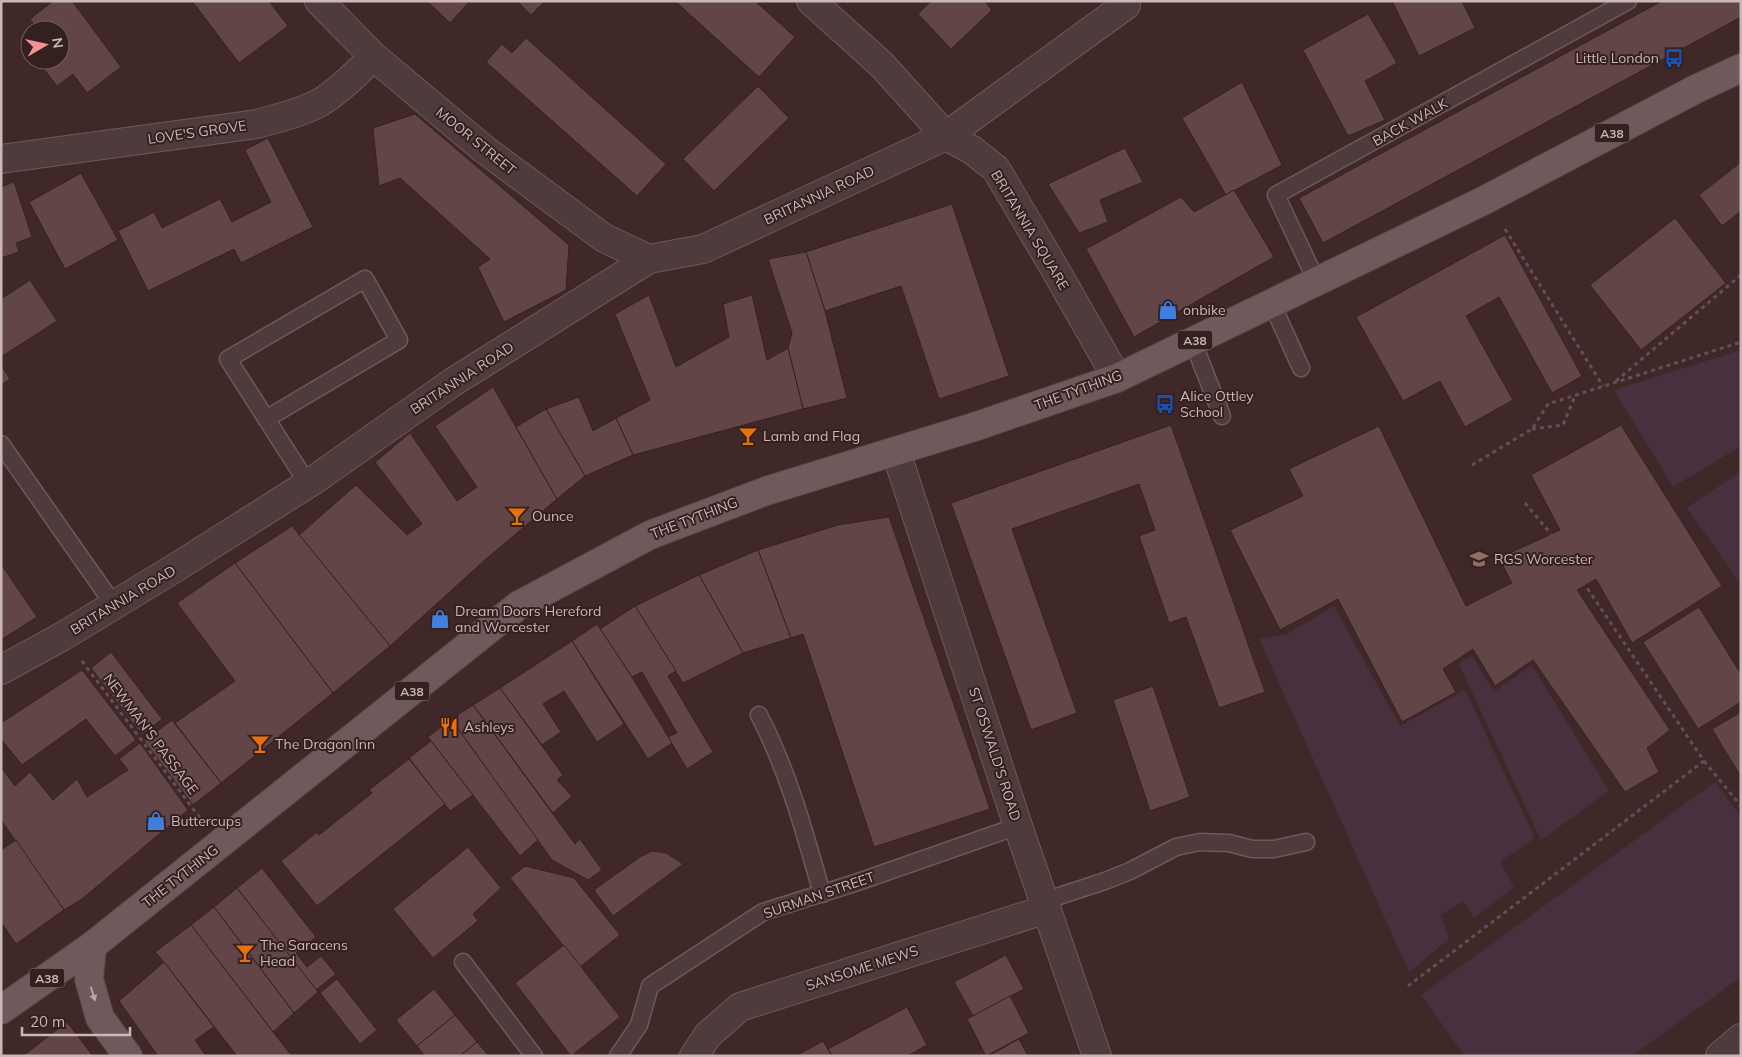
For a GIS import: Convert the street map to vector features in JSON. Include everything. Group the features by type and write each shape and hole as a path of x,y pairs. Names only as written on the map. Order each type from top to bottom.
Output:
{"main road":[{"name":"THE TYTHING","path":"1,1010 92,946 519,605 650,535 766,491 896,452 1116,378 1484,200 1696,89 1741,68"},
{"path":"92,946 89,980 100,1018 128,1056"}],"street":[{"name":"MOOR STREET","path":"319,1 373,56 486,150 604,238 649,259"},
{"name":"BRITANNIA SQUARE","path":"810,1 882,65 946,136 972,150 996,169 1116,378"},
{"path":"946,136 1127,2"},
{"name":"LOVE'S GROVE","path":"1,159 257,124 298,113 319,103 362,69 373,56"},
{"name":"BRITANNIA ROAD","path":"1,670 63,636 308,484 453,382 649,259 704,249 946,136"},
{"name":"ST OSWALD'S ROAD","path":"896,452 1018,826 1097,1056"},
{"name":"SANSOME MEWS","path":"694,1056 708,1035 740,1007 1046,905"},
{"path":"1720,1056 1741,1038"}],"lane":[{"name":"BACK WALK","path":"1317,282 1276,195 1628,1"},
{"path":"266,418 399,340 365,279 228,359 308,484"},
{"path":"1272,304 1301,368"},
{"path":"1193,342 1222,416"},
{"path":"1,444 114,605"},
{"path":"759,715 771,738 792,794 822,894"},
{"name":"SURMAN STREET","path":"618,1056 639,1026 650,986 763,912 822,894 1018,826"},
{"path":"1046,905 1130,871 1176,847 1200,842 1229,843 1252,849 1274,849 1306,842"},
{"path":"463,962 534,1056"}],"path":[{"path":"1506,229 1603,386"},
{"path":"1614,383 1741,275"},
{"path":"1532,429 1548,404 1741,342"},
{"path":"1472,465 1532,429 1563,425 1576,395"},
{"path":"1525,503 1551,534"},
{"path":"1585,585 1704,761 1741,806"},
{"name":"NEWMAN'S PASSAGE","path":"63,636 220,845"},
{"path":"1408,986 1704,761"}],"shaded area":[{"path":"1741,350 1741,446 1673,487 1614,390"},
{"path":"1741,471 1741,584 1687,508"},
{"path":"1334,606 1400,726 1465,690 1535,838 1500,862 1514,887 1474,918 1463,901 1441,915 1449,939 1409,972 1259,639 1287,634"},
{"path":"1472,655 1494,692 1532,665 1609,791 1541,840 1459,664"},
{"path":"1715,782 1741,817 1741,977 1632,1056 1465,1056 1421,995"}],"building":[{"path":"53,1 72,1 121,67 87,93 73,74 57,86 45,70 70,70 70,20 30,19"},
{"path":"192,1 269,1 288,26 239,63"},
{"path":"427,1 470,1 450,23"},
{"path":"517,1 545,1 531,15"},
{"path":"675,1 755,1 795,37 759,77"},
{"path":"931,1 984,1 992,10 951,49 918,14"},
{"path":"1392,1 1462,1 1475,28 1419,56"},
{"path":"1662,1 1741,1 1741,17 1323,243 1299,198"},
{"path":"1368,14 1397,63 1365,81 1385,120 1348,136 1303,50"},
{"path":"526,38 666,164 637,196 486,62 502,44 512,53"},
{"path":"1242,82 1282,165 1226,195 1182,118"},
{"path":"758,86 789,118 714,191 683,159"},
{"path":"415,114 569,245 566,290 504,322 478,267 490,259 400,178 379,186 373,128"},
{"path":"268,138 313,227 241,263 234,249 148,291 118,231 154,212 162,228 220,199 232,222 271,202 245,150"},
{"path":"1125,148 1143,182 1100,200 1108,222 1079,233 1048,184"},
{"path":"1741,162 1741,211 1722,226 1699,195"},
{"path":"81,173 118,240 65,269 29,202"},
{"path":"14,182 32,237 16,243 19,252 1,258 1,187"},
{"path":"1234,190 1274,257 1134,337 1086,249 1181,197 1194,212"},
{"path":"952,204 1009,376 939,399 901,286 825,311 806,252"},
{"path":"1675,218 1726,283 1641,350 1590,285"},
{"path":"1505,235 1582,376 1552,393 1499,297 1466,316 1513,400 1465,427 1440,381 1403,401 1356,317"},
{"path":"806,252 825,311 847,398 803,409 788,348 792,333 768,259"},
{"path":"30,280 57,321 1,357 1,299"},
{"path":"649,295 676,367 729,337 723,304 752,295 767,360 788,348 803,409 633,455 616,418 650,400 615,314"},
{"path":"1,365 10,379 1,385"},
{"path":"493,387 557,499 485,560 390,646 299,535 356,485 407,535 422,524 375,462 410,433 457,501 477,487 435,426"},
{"path":"579,397 593,431 616,418 633,455 585,476 546,409"},
{"path":"546,409 585,476 557,499 516,427"},
{"path":"1171,425 1265,692 1219,708 1186,617 1169,623 1139,536 1155,530 1139,484 1012,529 1077,713 1031,730 951,503"},
{"path":"1621,425 1722,586 1632,643 1596,579 1577,590 1670,730 1647,748 1659,772 1625,792 1533,660 1495,686 1473,649 1443,669 1456,692 1402,722 1338,599 1280,630 1230,530 1303,496 1289,469 1379,426 1466,606 1512,583 1499,558 1560,530 1531,475"},
{"path":"889,517 990,809 874,847 803,634 791,638 758,550 838,525"},
{"path":"292,526 390,646 333,693 235,563"},
{"path":"758,550 791,638 743,653 699,575"},
{"path":"235,563 333,693 221,783 175,723 235,681 177,603"},
{"path":"1,564 37,617 1,640"},
{"path":"699,575 743,653 683,683 635,606"},
{"path":"635,606 676,671 668,676 713,752 687,769 668,737 677,733 642,672 632,677 600,629"},
{"path":"1699,607 1741,674 1741,702 1698,729 1643,642"},
{"path":"597,624 672,743 648,759 572,641"},
{"path":"572,641 624,724 597,742 564,691 543,704 561,732 542,745 500,688"},
{"path":"111,652 162,719 142,735 91,668"},
{"path":"82,670 136,740 115,756 86,719 22,765 1,739 1,723"},
{"path":"1153,686 1190,797 1150,811 1113,700"},
{"path":"500,688 563,775 557,780 572,796 553,813 473,705"},
{"path":"473,705 575,844 580,839 602,870 588,880 552,860 451,719"},
{"path":"1741,712 1741,777 1712,729"},
{"path":"451,719 538,840 520,856 428,737"},
{"path":"172,720 221,783 193,805 144,741"},
{"path":"431,741 473,795 450,811 409,758"},
{"path":"140,743 188,810 82,899 64,910 1,820 1,767 15,786 30,772 53,800 77,779 87,797 128,770 119,759"},
{"path":"409,759 445,804 317,906 281,861 317,832 319,835 372,793 369,790"},
{"path":"16,840 64,910 16,944 1,922 1,850"},
{"path":"468,847 501,888 473,914 478,921 433,958 393,909"},
{"path":"652,851 666,853 683,864 613,916 594,890 640,857"},
{"path":"525,866 574,878 620,935 580,967 510,878"},
{"path":"262,868 316,937 296,953 307,967 321,956 336,974 316,990 237,888"},
{"path":"237,888 318,992 294,1013 214,907"},
{"path":"214,907 294,1013 273,1032 191,925"},
{"path":"191,925 292,1056 237,1056 155,952"},
{"path":"564,945 620,1017 571,1056 515,983"},
{"path":"1006,955 1024,989 973,1016 954,982"},
{"path":"164,962 214,1027 195,1040 206,1056 158,1056 119,1001"},
{"path":"337,979 377,1030 360,1044 320,993"},
{"path":"434,989 455,1015 417,1046 396,1020"},
{"path":"1010,996 1029,1033 986,1056 967,1019"},
{"path":"907,1007 927,1045 907,1056 832,1056 828,1049"},
{"path":"455,1015 477,1042 460,1056 425,1056 417,1046"},
{"path":"67,1022 93,1056 23,1056"},
{"path":"1019,1039 1028,1056 988,1056"},
{"path":"823,1041 832,1056 796,1056"},
{"path":"477,1042 489,1056 460,1056"}],"place":[{"name":"Little London","path":"1674,58"},
{"name":"onbike","path":"1168,310"},
{"name":"Alice Ottley School","path":"1165,404"},
{"name":"Lamb and Flag","path":"748,436"},
{"name":"Ounce","path":"517,516"},
{"name":"RGS Worcester","path":"1479,559"},
{"name":"Dream Doors Hereford and Worcester","path":"440,619"},
{"name":"Ashleys","path":"449,727"},
{"name":"The Dragon Inn","path":"260,744"},
{"name":"Buttercups","path":"156,821"},
{"name":"The Saracens Head","path":"245,953"}]}
